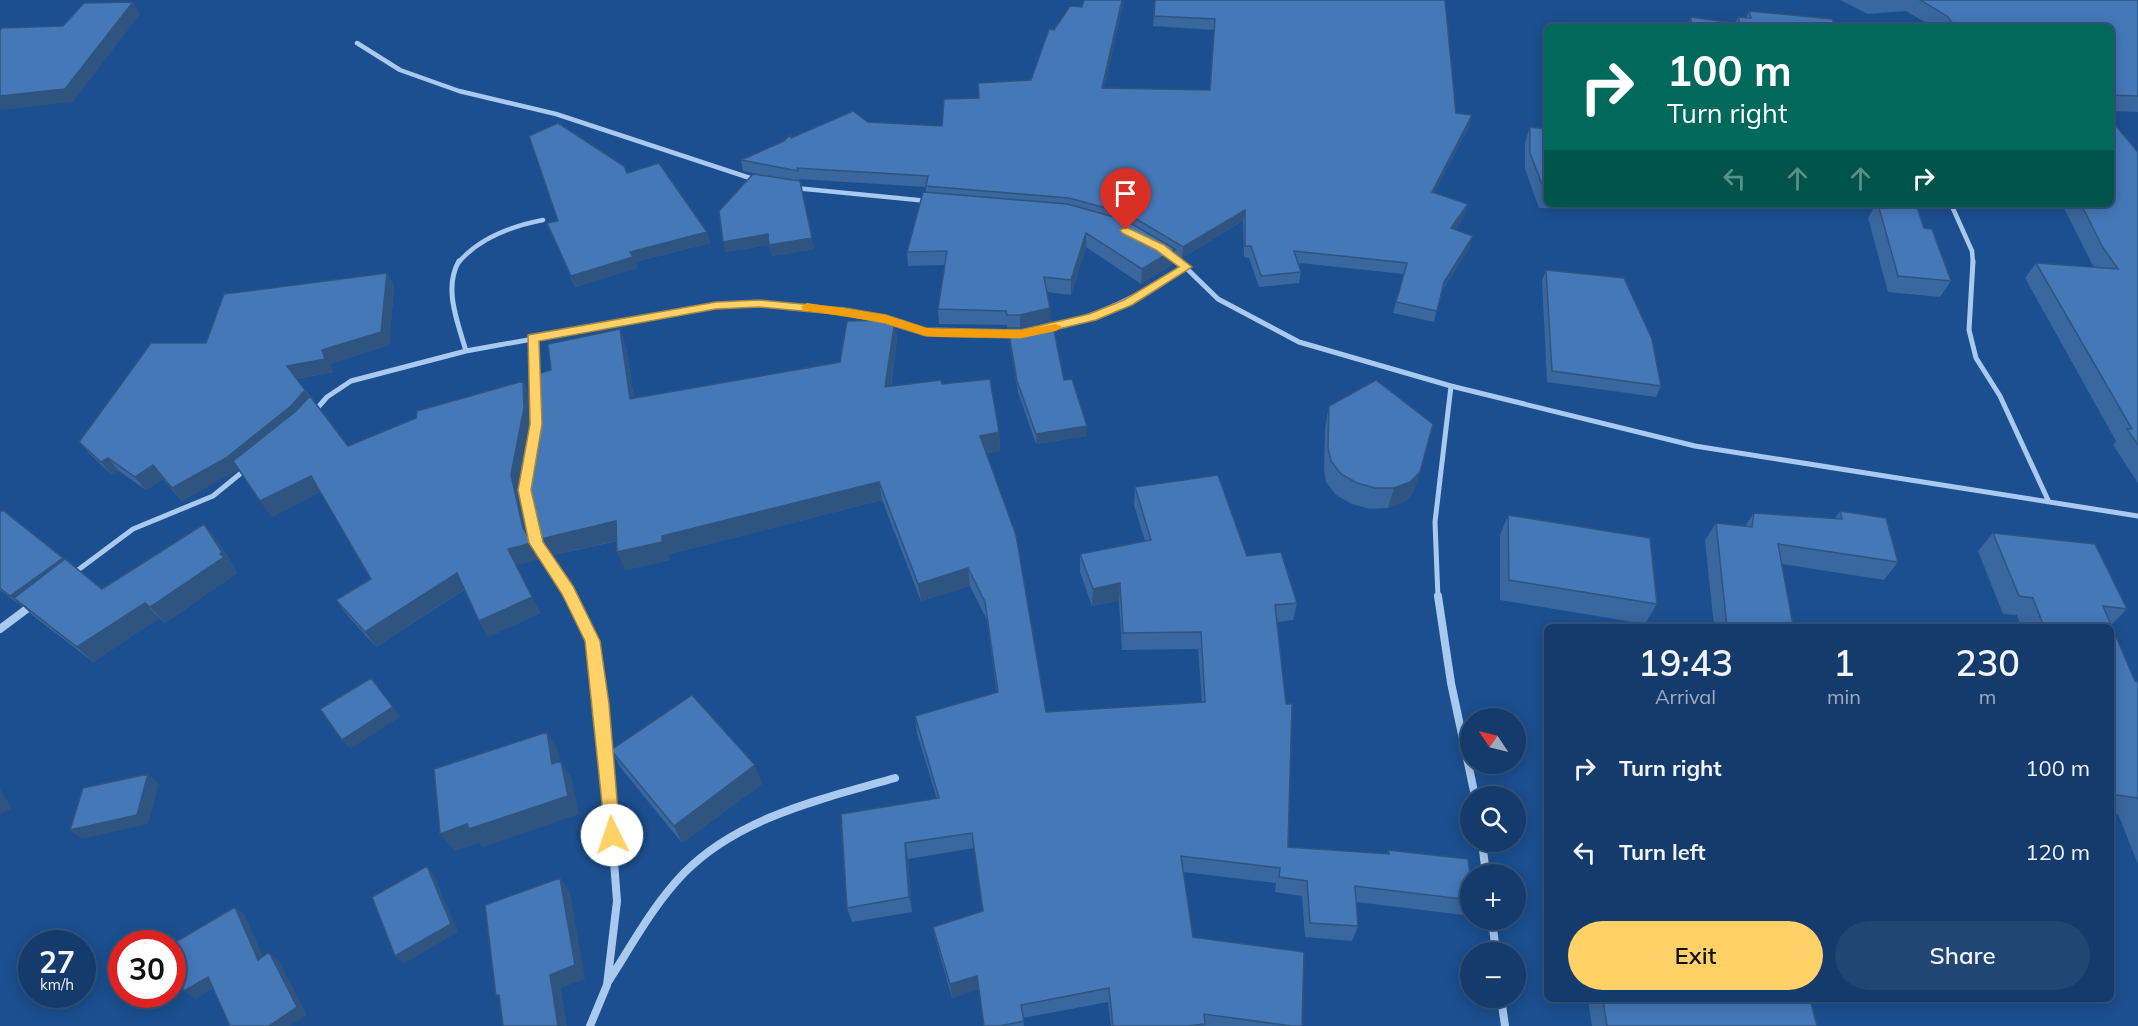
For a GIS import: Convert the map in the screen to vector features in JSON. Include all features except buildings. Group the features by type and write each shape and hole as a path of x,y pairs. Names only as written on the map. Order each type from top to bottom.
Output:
{"street":[{"path":"357,43 400,70 459,91 556,114 679,153 725,172 764,182"},
{"path":"791,187 866,197 934,202"},
{"path":"1952,207 1972,251 1974,273 1969,330 1976,358 2000,396 2048,500"},
{"path":"466,351 454,305 453,273 467,254 500,231 520,223 543,220"},
{"path":"1160,248 1187,267 1218,299 1259,323 1289,337 1339,355 1451,386 1695,446 2138,516"},
{"path":"1040,331 1092,317 1128,303 1187,267"},
{"path":"311,415 327,397 351,381 466,351 716,306 759,304 845,311 886,319 926,332 1021,334"},
{"path":"532,338 535,392"},
{"path":"1451,386 1437,510 1435,565 1440,626 1473,786"},
{"path":"67,579 133,529 213,496 249,467"},
{"path":"529,511 536,543 567,590 593,641 602,704 617,901 607,985"},
{"path":"0,629 38,600"},
{"path":"590,1026 607,985 655,909 696,861 743,829 792,807 895,778"},
{"path":"1503,1008 1505,1026"}],"slow traffic":[{"path":"807,307 886,319 926,332 1021,334 1056,327"}],"route":[{"path":"612,835 602,704 593,641 567,590 536,543 524,490 536,424 532,338 716,306 759,304 845,311 886,319 926,332 1021,334 1058,327 1128,303 1187,267 1160,248 1126,230"}]}
